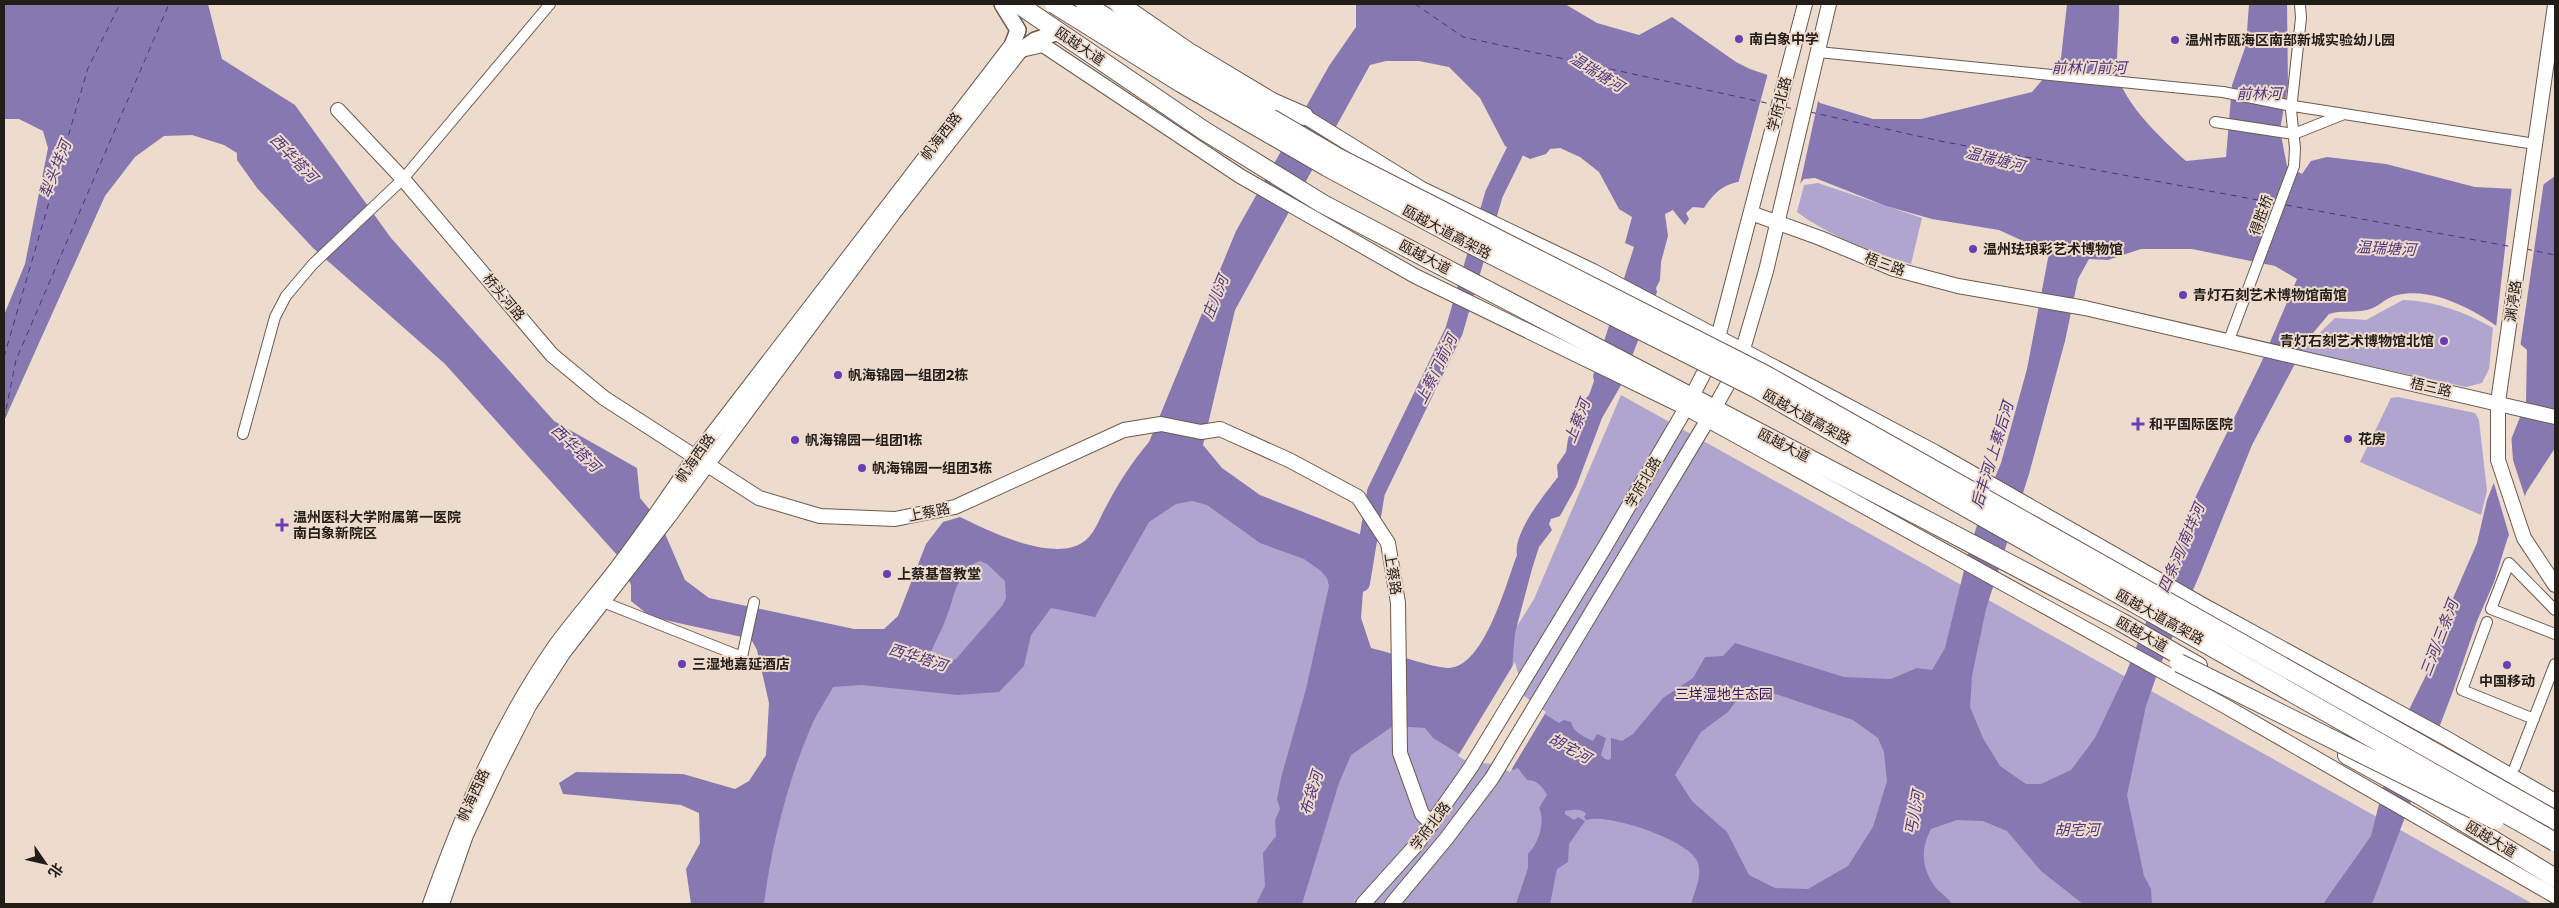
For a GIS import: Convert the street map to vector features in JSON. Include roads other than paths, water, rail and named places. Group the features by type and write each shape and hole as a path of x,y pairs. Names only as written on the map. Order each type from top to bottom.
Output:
{"highway":[{"name":"瓯越大道","path":"1018,4 1203,130 1308,194 1641,371 1710,415 1797,452 1959,547 2009,574 2180,655 2372,769 2423,797 2554,888"},
{"name":"瓯越大道高架路","path":"1054,4 1181,83 1327,167 1466,242 1757,389 2555,842"},
{"name":"瓯越大道高架路","path":"1085,4 1189,70 1337,157 1766,375 2555,822"},
{"path":"1099,4 1194,64 1293,133 1370,182 1510,255 1661,326 1716,346 1977,498 2438,759 2555,822"},
{"path":"1119,4 1187,51 1272,102 1304,116"},
{"path":"2119,626 2409,778 2555,850"}],"main road":[{"path":"1002,4 1018,30 1017,46 1059,32"}],"street":[{"path":"243,434 275,317 286,296 313,264 403,179 550,4"},
{"path":"1132,4 1339,140 1422,190 1593,271 1716,346"},
{"name":"学府北路","path":"1363,904 1418,844 1471,767 1689,403 1716,346 1805,4"},
{"name":"学府北路","path":"1392,904 1446,839 1492,778 1710,415 1740,359 1766,271 1830,4"},
{"path":"2294,134 2290,105 2301,18 2300,4"},
{"name":"渊渟路","path":"2555,5 2498,402 2498,460 2524,538 2555,585"},
{"path":"1017,46 1043,45 1240,176 1415,276 1689,403"},
{"name":"帆海西路","path":"663,515 694,458 1017,46"},
{"name":"帆海西路","path":"442,904 466,835 529,706 600,598 663,515 707,465 1017,46"},
{"path":"1818,52 2223,92 2290,105 2535,144"},
{"path":"1194,64 1240,74"},
{"name":"桥头河路","path":"338,110 403,179 552,355 604,398 694,458"},
{"path":"2215,122 2294,134 2345,114"},
{"name":"得胜桥","path":"2229,340 2294,166 2294,134"},
{"name":"梧三路","path":"1751,213 1894,269 1958,286 2085,308 2498,402 2555,417"},
{"path":"1740,359 1981,479 2203,605 2444,737 2555,801"},
{"path":"1710,415 1959,547"},
{"name":"上蔡路","path":"694,458 759,498 820,516 895,519 955,507 1124,430 1161,424 1201,432 1220,429 1289,460 1358,497 1388,543 1398,603 1400,753 1422,814 1432,824"},
{"path":"2555,610 2509,563 2491,609 2555,634"},
{"path":"2009,574 2123,650 2417,815 2554,888"},
{"path":"600,598 742,657 754,602"},
{"name":"帆海西路","path":"430,904 456,831 520,701 556,646 600,598"},
{"path":"2487,622 2462,690 2534,719"},
{"path":"2515,767 2555,664"}],"water":[{"path":"4,4 208,4 222,59 295,105 391,238 554,421 637,468 640,498 660,522 685,580 709,598 854,629 884,629 898,616 926,544 943,522 960,517 1024,544 1043,548 1060,549 1076,546 1091,535 1121,480 1149,442 1236,231 1329,66 1356,27 1356,4 1565,4 1597,23 1639,35 1672,17 1736,62 1750,69 1806,88 1820,103 1873,119 1921,119 2032,92 2061,58 2067,4 2119,4 2117,72 2123,89 2147,123 2186,161 2226,157 2232,85 2246,45 2249,4 2287,4 2288,84 2280,130 2287,166 2302,174 2311,161 2327,157 2386,164 2475,187 2536,190 2555,176 2555,448 2527,491 2507,540 2494,582 2477,621 2453,691 2372,904 2323,904 2371,836 2396,736 2436,655 2440,628 2477,543 2487,500 2526,402 2527,350 2500,328 2467,308 2432,295 2414,293 2393,296 2367,310 2329,314 2308,339 2252,445 2200,574 2161,663 2146,706 2127,795 2144,876 2151,889 2152,904 2083,904 2041,871 2007,831 1983,821 1957,820 1931,829 1924,850 1924,863 1929,877 1935,887 1952,904 1691,904 1698,881 1699,870 1696,859 1689,851 1677,843 1645,829 1611,820 1586,820 1584,817 1586,814 1577,810 1565,811 1565,814 1574,820 1578,817 1585,821 1569,844 1568,862 1557,869 1550,904 1516,904 1528,868 1528,854 1535,845 1540,832 1542,820 1539,808 1547,795 1543,789 1536,782 1527,780 1518,768 1513,770 1494,761 1469,760 1433,738 1425,728 1393,726 1351,755 1339,783 1302,904 1256,904 1265,886 1263,853 1276,836 1275,820 1280,809 1277,799 1281,778 1306,689 1329,586 1327,578 1321,571 1304,559 1260,543 1207,505 1192,501 1176,504 1149,522 1095,617 1051,608 1031,635 1024,666 999,692 958,695 862,685 833,687 813,722 788,791 771,860 764,904 691,904 686,869 700,843 699,813 681,805 563,794 559,783 576,772 683,774 735,789 749,781 766,755 769,703 757,650 751,639 651,617 631,601 631,585 618,556 445,364 313,248 257,188 237,160 237,153 224,145 192,135 164,136 135,157 105,196 4,421 4,315 25,264 48,148 43,131 19,119 4,119","holes":["1386,61 1419,61 1449,67 1480,98 1505,146 1530,159 1546,154 1550,149 1560,148 1580,157 1599,172 1619,209 1632,217 1625,243 1634,247 1593,376 1594,381 1589,395 1583,401 1568,439 1566,452 1557,465 1558,477 1538,503 1525,525 1520,536 1517,555 1507,584 1483,639 1462,664 1449,668 1371,648 1361,618 1367,537 1260,495 1222,468 1203,445 1235,310 1370,65","1815,178 1886,206 1932,219 1999,230 2049,253 2027,369 2001,463 1983,506 1968,554 1945,648 1932,670 1917,668 1891,679 1844,677 1735,643 1723,656 1705,657 1693,678 1663,698 1633,734 1622,741 1611,738 1611,758 1609,760 1605,759 1601,755 1606,738 1597,734 1593,741 1577,732 1571,722 1564,720 1559,723 1530,705 1522,697 1512,668 1515,633 1539,547 1552,530 1549,524 1551,519 1560,516 1576,487 1602,418 1620,387 1657,292 1656,288 1660,280 1661,262 1668,236 1665,214 1673,210 1685,225 1689,219 1686,213 1693,207 1704,208 1713,196 1723,188 1734,183 1757,181 1798,186 1804,179","2141,249 2192,249 2275,266 2297,279 2261,363 2196,496 2126,673 2095,738 2071,770 2041,784 2026,784 2000,766 1983,738 1970,707 1972,676 1986,609 2029,474 2065,341 2078,279 2089,259 2108,260","980,561 987,564 1005,581 1006,598 1002,606 956,659 942,664 929,656 945,621 958,584 973,564","1746,688 1761,689 1853,720 1878,738 1884,752 1887,781 1873,827 1848,866 1808,889 1775,888 1749,875 1727,832 1692,801 1675,775 1701,732 1728,712"]}],"waterway":[{"name":"上蔡门前河","path":"1361,583 1376,492 1454,331 1494,194 1525,131"}],"place":[{"name":"南白象中学","path":"1739,39"},
{"name":"温州市瓯海区南部新城实验幼儿园","path":"2175,40"},
{"name":"温州珐琅彩艺术博物馆","path":"1973,249"},
{"name":"青灯石刻艺术博物馆南馆","path":"2183,295"},
{"name":"青灯石刻艺术博物馆北馆","path":"2444,341"},
{"name":"帆海锦园一组团2栋","path":"838,375"},
{"name":"和平国际医院","path":"2138,424"},
{"name":"花房","path":"2348,439"},
{"name":"帆海锦园一组团1栋","path":"795,440"},
{"name":"帆海锦园一组团3栋","path":"862,468"},
{"name":"温州医科大学附属第一医院 南白象新院区","path":"282,525"},
{"name":"上蔡基督教堂","path":"887,574"},
{"name":"三湿地嘉延酒店","path":"682,664"},
{"name":"中国移动","path":"2507,665"}],"water label":[{"name":"前林门前河","path":"2089,67"},
{"name":"温瑞塘河","path":"1597,72"},
{"name":"前林河","path":"2259,93"},
{"name":"西华塔河","path":"294,158"},
{"name":"温瑞塘河","path":"1995,159"},
{"name":"犁头垟河","path":"55,169"},
{"name":"温瑞塘河","path":"2386,248"},
{"name":"庄儿河","path":"1215,297"},
{"name":"上蔡河","path":"1577,421"},
{"name":"西华塔河","path":"576,448"},
{"name":"后丰河/上蔡后河","path":"1992,455"},
{"name":"四条河/南垟河","path":"2181,548"},
{"name":"三河/三条河","path":"2439,638"},
{"name":"西华塔河","path":"918,657"},
{"name":"胡宅河","path":"1570,748"},
{"name":"布袋河","path":"1311,793"},
{"name":"丐儿河","path":"1914,813"},
{"name":"胡宅河","path":"2077,829"}],"park label":[{"name":"三垟湿地生态园","path":"1724,694"}]}
